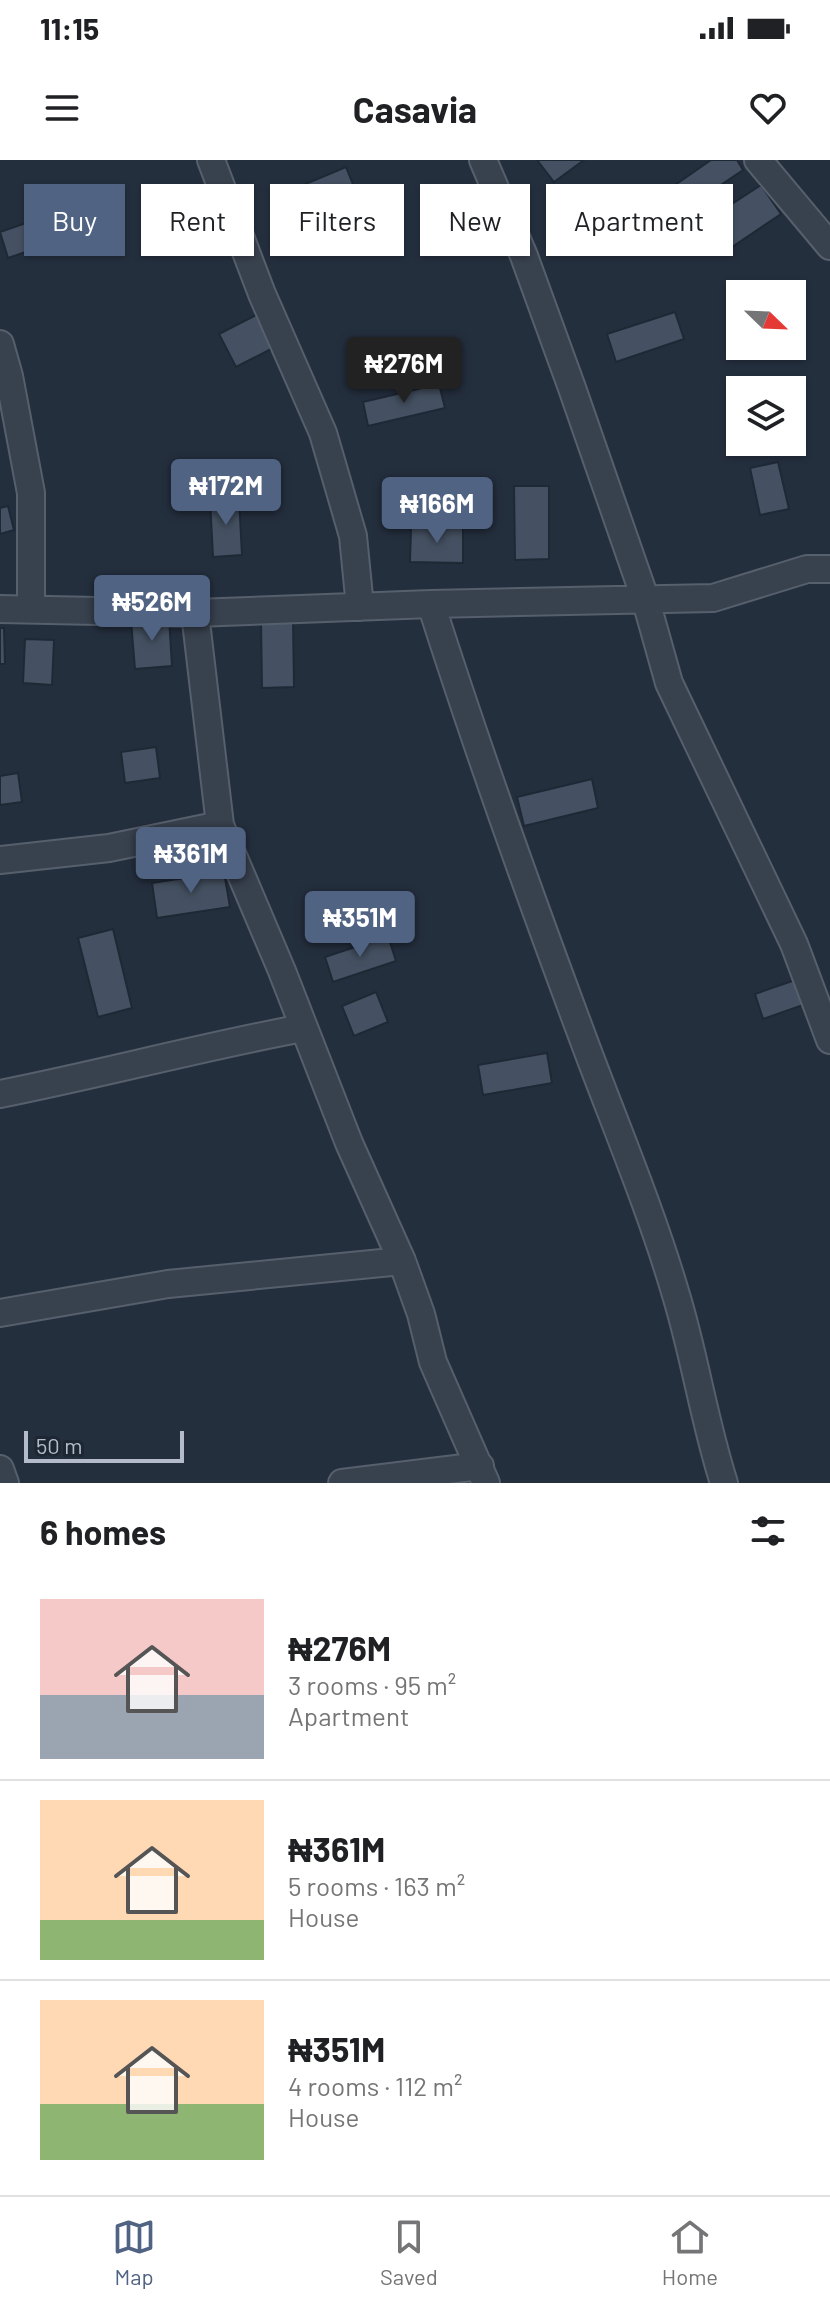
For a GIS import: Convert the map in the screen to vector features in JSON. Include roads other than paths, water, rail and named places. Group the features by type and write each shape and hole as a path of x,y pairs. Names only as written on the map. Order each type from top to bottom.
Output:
{"street":[{"path":"211,160 262,294 323,433 353,536 360,607"},
{"path":"483,160 524,256 646,601 669,683 794,944 830,1040"},
{"path":"758,160 830,246"},
{"path":"0,344 31,493 31,608"},
{"path":"0,609 195,613 713,598 807,569 830,569"},
{"path":"431,604 532,903 621,1135 677,1296 724,1483"},
{"path":"195,613 220,825 282,971 349,1143 402,1261 421,1314 433,1362 483,1475 342,1483"},
{"path":"0,860 109,848 220,825"},
{"path":"0,1094 95,1075 229,1041 303,1028"},
{"path":"0,1313 168,1284 402,1261"},
{"path":"0,1469 5,1483"}]}
